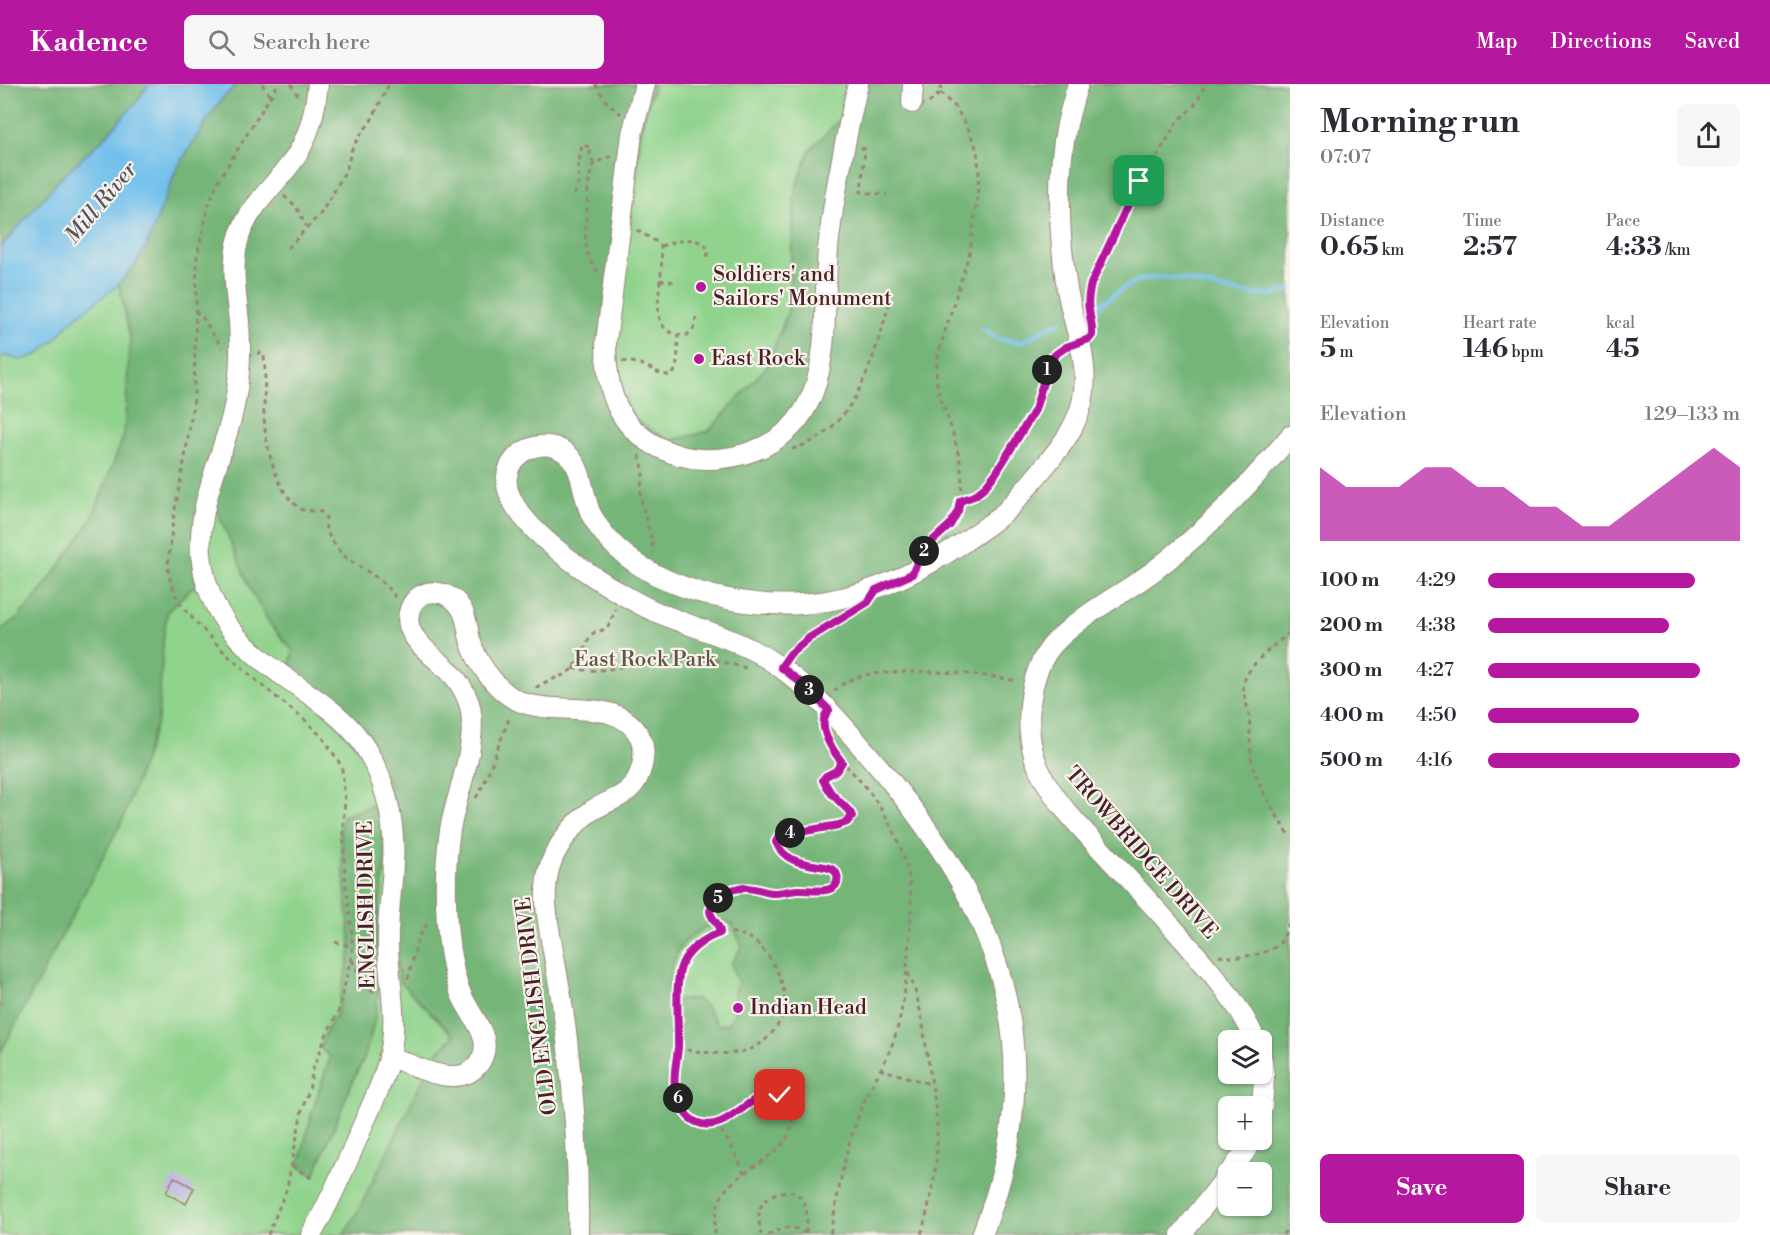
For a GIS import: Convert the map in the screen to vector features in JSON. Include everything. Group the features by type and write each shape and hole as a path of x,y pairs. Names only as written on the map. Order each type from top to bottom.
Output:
{"street":[{"name":"ENGLISH DRIVE","path":"311,1235 342,1174 389,1056 393,1029 387,931 394,861 391,820 383,786 357,736 329,709 253,654 226,625 210,594 202,566 201,530 208,490 232,418 239,373 240,345 234,275 237,247 247,219 255,205 294,158 304,141 313,117 318,84"},
{"path":"645,84 634,121 606,342 609,388 623,417 638,434 648,441 675,454 715,460 758,450 770,444 792,425 808,406 819,378 825,332 828,246 833,202 858,84"},
{"path":"982,1235 992,1209 1009,1144 1016,1077 1014,1041 1009,1005 999,969 968,898 937,843 889,779 825,706 800,682 753,650 724,636 652,610 590,574 557,550 525,520 510,496 507,475 510,466 526,449 548,445 559,448 570,456 577,468 588,507 606,535 633,560 668,580 720,598 751,603 799,604 838,600 876,590 912,574 948,553 1003,513 1054,455 1072,429 1081,408 1084,372 1080,342 1067,286 1060,187 1067,125 1078,84"},
{"name":"TROWBRIDGE DRIVE","path":"1250,1030 1238,1007 1210,971 1145,896 1084,831 1052,792 1039,769 1033,750 1029,716 1034,686 1045,655 1055,642 1082,619 1154,571 1195,538 1220,516 1290,436"},
{"name":"OLD ENGLISH DRIVE","path":"410,609 418,598 433,592 441,592 454,599 464,614 470,640 480,662 496,684 507,694 524,697 535,706 601,710 615,714 632,724 642,742 644,752 635,783 617,799 591,811 579,822 554,855 546,885 548,920 573,1086 579,1204 578,1235"},
{"path":"389,1056 436,1074 456,1076 464,1075 478,1065 484,1055 485,1045 483,1035 460,992 457,981 449,945 446,900 449,837 473,733 472,718 468,699 452,673 414,637 409,627 410,609"},
{"path":"1181,1235 1218,1188"}],"path":[{"path":"262,84 271,97"},
{"path":"268,1235 287,1188 302,1110 313,1069 338,1013 353,947 343,844 345,800 342,769 324,739 225,653 184,609 178,601 169,576 168,565 173,520 194,398 197,256 210,201 217,183 278,84"},
{"path":"288,248 321,213 335,191 347,168 354,145 371,121 389,84"},
{"path":"596,84 613,108 627,119 634,121"},
{"path":"940,93 944,84"},
{"path":"1088,308 1091,284 1139,181 1152,165 1178,122 1194,106 1206,84"},
{"path":"918,97 940,93"},
{"path":"936,539 950,525 958,511 962,491 959,456 939,393 936,366 970,251 977,201 979,158 974,140 962,117 940,93"},
{"path":"574,195 579,183 578,168 582,145 590,147 590,155 594,164 589,181 584,231 591,264 602,277"},
{"path":"863,148 865,149 861,192 887,195"},
{"path":"594,164 610,156 630,155"},
{"path":"270,186 296,206 307,226"},
{"path":"621,226 639,231 661,246 658,309 659,318 667,329 678,335 690,333 698,314"},
{"path":"661,246 690,239 697,241 706,246 708,253 706,261"},
{"path":"660,280 674,282"},
{"path":"770,444 785,450 793,449 813,441 832,428 861,384 890,301"},
{"path":"195,311 228,352"},
{"path":"636,363 668,376 672,375 676,371 678,335"},
{"path":"960,501 978,492 996,473 1035,410 1049,362 1066,347 1080,342"},
{"path":"250,353 262,353 264,356 266,378 264,409 268,444 285,492 299,508 323,513 329,535 343,556 352,564 377,578 410,609"},
{"path":"642,462 644,476 641,496 653,542 652,561"},
{"path":"475,801 485,781 506,723 524,697 545,681 573,668 591,635 607,629 620,602"},
{"path":"781,667 797,646 852,612"},
{"path":"1290,633 1269,650 1252,669 1243,687 1249,714 1250,747 1257,779 1290,837"},
{"path":"573,668 603,669 682,656 751,669"},
{"path":"830,1235 845,1160 857,1119 898,1028 907,971 911,899 904,859 880,807 834,752 824,726 825,706 837,688 846,682 859,676 881,673 971,673 1034,686"},
{"path":"720,933 720,927 710,916 710,911 717,898 732,890 746,888 773,893 796,890 825,891 834,886 837,873 833,869 828,866 797,862 784,853 776,842 779,836 839,825 850,819 852,814 831,793 823,780 836,771 842,762"},
{"path":"412,958 418,938 431,918"},
{"path":"1212,954 1236,957 1266,951 1278,945 1290,918"},
{"path":"678,1050 730,1053 742,1051 754,1047 767,1038 782,1018 785,1007 783,992 773,964 753,940 732,932 720,933 702,941 687,956 679,975 678,1050 674,1071 675,1087 682,1110 695,1121 707,1124 723,1121 768,1094 780,1095 789,1106 791,1121 786,1139 771,1155 744,1173 723,1193 714,1219 715,1235"},
{"path":"335,942 353,947"},
{"path":"351,959 367,989 370,992 380,992"},
{"path":"907,971 919,1005 937,1136 936,1165 929,1207 921,1235"},
{"path":"880,1069 931,1084"},
{"path":"716,1123 732,1147 744,1173"},
{"path":"292,1166 315,1180"},
{"path":"761,1235 759,1214 762,1205 770,1196 780,1192 789,1191 797,1194 806,1206 808,1222 805,1234 799,1229 789,1227 768,1235"},
{"path":"1283,1235 1290,1222"}],"green space":[{"path":"0,84 149,84 135,104 100,142 60,179 0,248"},
{"name":"East Rock Park","path":"197,84 1290,84 1290,1235 0,1235 0,334"},
{"name":"East Rock Park","path":"235,84 654,84 642,126 616,348 620,390 635,420 669,441 709,431 767,366 788,311 795,190 810,150 841,118 849,84 1290,84 1290,1235 343,1235 357,1213 432,1058 454,1036 400,982 395,952 389,783 289,670 293,651 270,624 252,593 213,501 194,568 197,585 168,611 164,631 158,720 123,819 0,1054 0,630 18,618 45,586 91,521 124,435 130,338 119,284 146,247 176,170 222,99","holes":["723,921 732,924 742,946 731,964 738,983 734,995 734,1015 727,1024 718,1025 706,1007 697,999 668,1001 671,971 679,949 695,933"]},
{"path":"380,803 387,852 379,909 378,950 381,980 376,1015 365,1056 314,1176 299,1166 312,1112 330,1057 320,1048 326,1031 337,1013 351,949 340,827 342,816"}],"water":[{"name":"Mill River","path":"149,84 235,84 207,120 176,170 146,247 119,284 70,322 59,336 37,355 20,360 8,356 0,357 0,248 60,179 100,142 135,104"}],"building":[{"path":"174,1177 194,1188 186,1204 166,1193"}],"waterway":[{"path":"1095,308 1129,285 1152,278 1181,280 1252,294 1270,295 1290,290"},
{"path":"982,328 998,339 1022,342 1061,322"}],"place":[{"name":"Soldiers' and Sailors' Monument","path":"701,287"},
{"name":"East Rock","path":"699,359"},
{"name":"Indian Head","path":"738,1008"}],"route":[{"path":"780,1095 761,1096 723,1121 701,1124 682,1110 675,1087 674,1071 678,1050 679,975 687,956 702,941 720,933 720,927 710,916 712,905 717,898 732,890 746,888 773,893 796,890 825,891 830,890 837,880 837,873 833,869 828,866 797,862 784,853 776,842 779,836 839,825 847,822 852,816 831,793 823,780 824,777 836,771 842,762 828,740 824,726 825,713 829,710 781,667 797,646 868,602 876,590 912,574 929,544 950,525 958,511 960,501 974,496 983,489 996,473 1035,410 1049,362 1066,347 1089,339 1092,335 1092,321 1088,308 1091,284 1139,181"}]}
